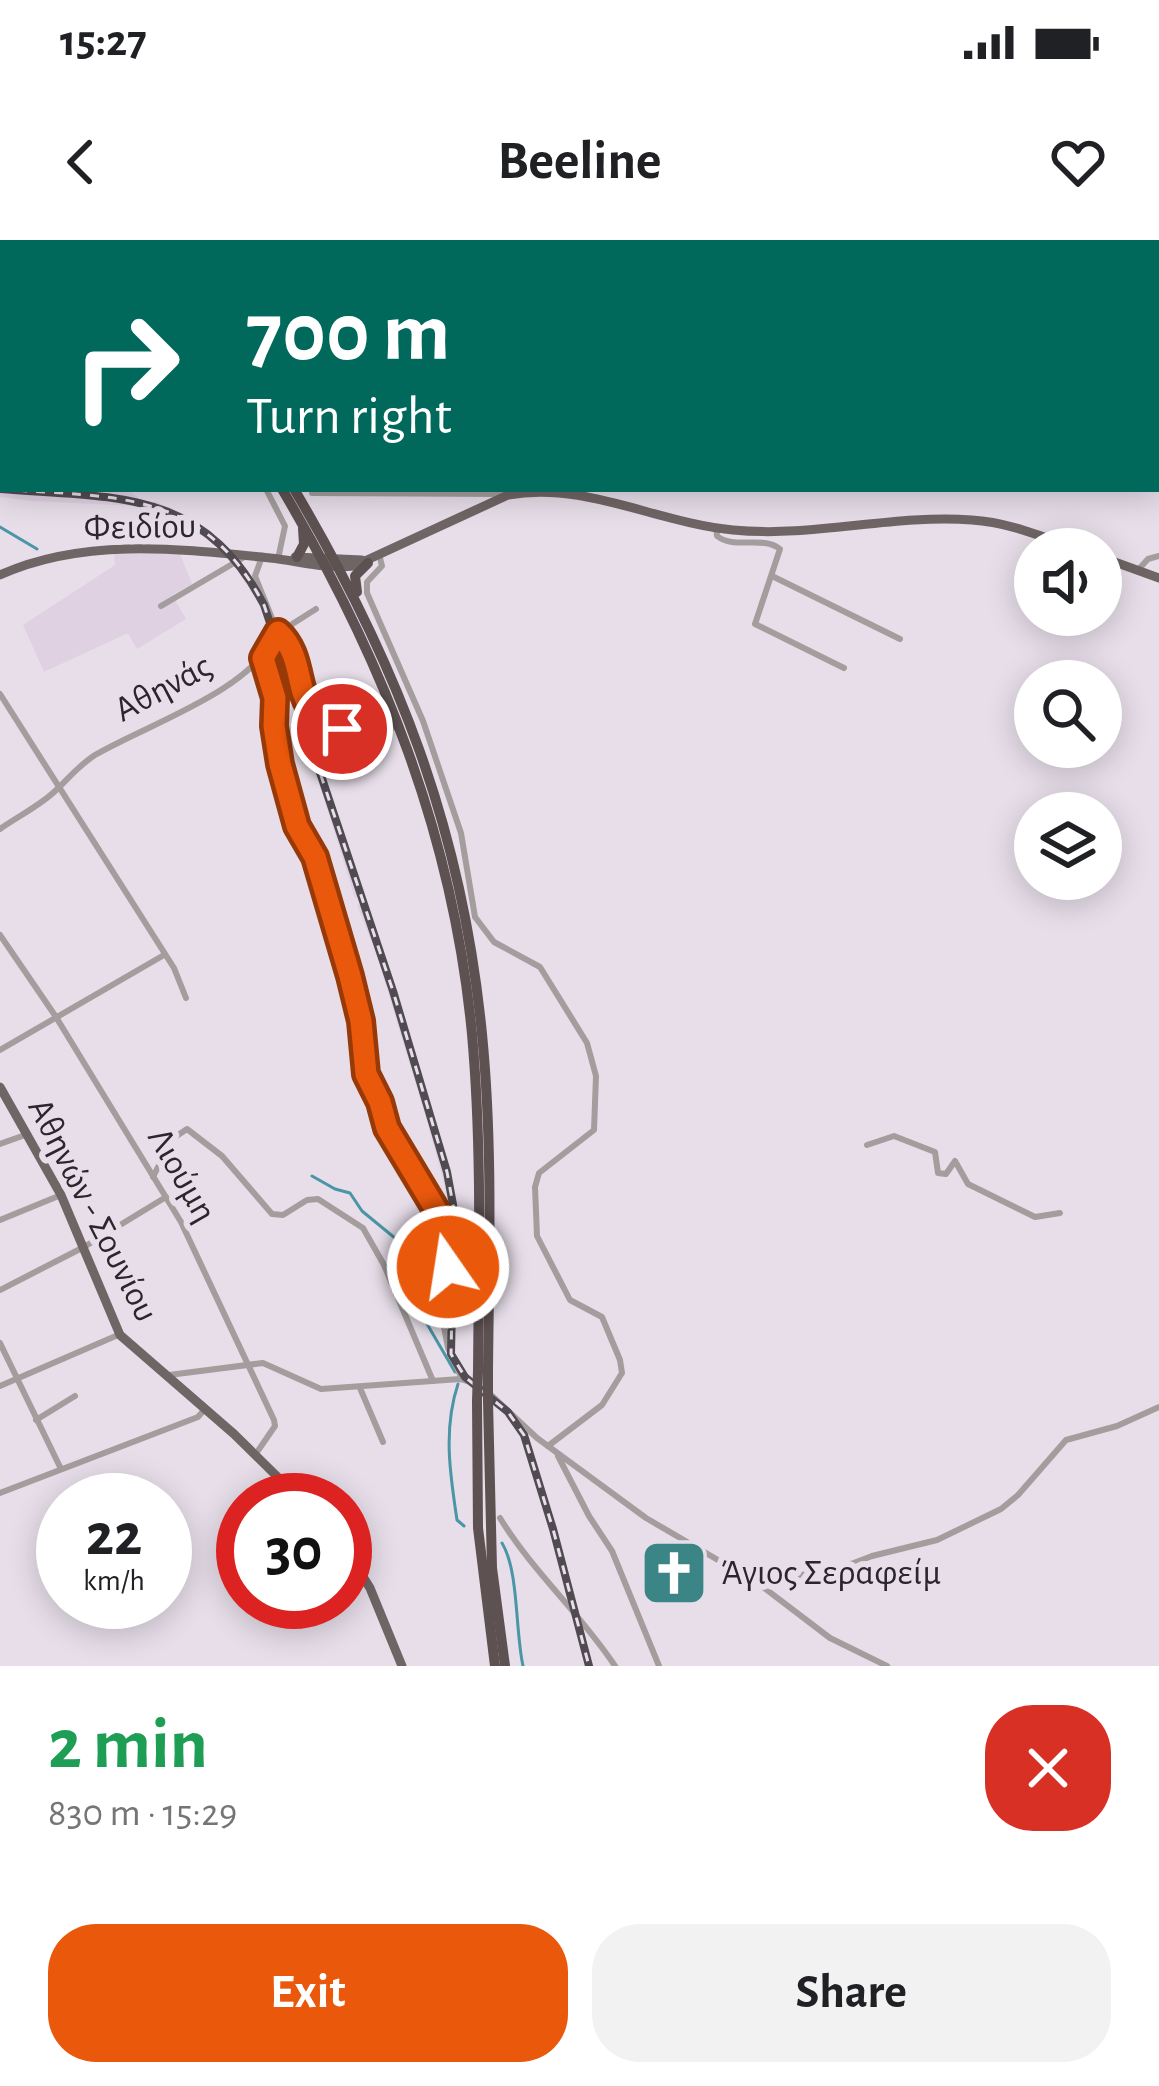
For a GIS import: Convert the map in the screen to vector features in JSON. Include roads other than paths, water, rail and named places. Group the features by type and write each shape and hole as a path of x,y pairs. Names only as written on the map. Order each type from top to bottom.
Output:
{"highway":[{"path":"284,492 359,601"},
{"path":"296,492 400,727 446,875 471,1031 479,1191 474,1376 485,1398 492,1568 505,1666"},
{"path":"286,558 305,539 300,520"},
{"path":"374,560 354,581 436,800 474,970 488,1133 474,1376"},
{"path":"485,1398 478,1528 495,1666"}],"main road":[{"path":"374,560 508,495 536,492"},
{"path":"579,492 716,527 786,532 969,520 1016,528"},
{"name":"Φειδίου","path":"0,574 56,556 138,548 331,563 374,560"},
{"path":"1122,565 1159,578"},
{"name":"Αθηνών - Σουνίου","path":"0,1088 62,1195 120,1334 273,1473"},
{"path":"372,1593 403,1666"}],"street":[{"path":"268,492 285,526 286,558"},
{"path":"312,493 508,495"},
{"path":"716,527 724,542 778,546 781,554 755,623 844,668"},
{"path":"161,606 246,556"},
{"path":"1137,570 1159,556"},
{"path":"262,557 256,576 296,664 304,698 320,720 356,732 400,727"},
{"path":"374,560 382,566 367,582 367,593 423,721 461,833 475,917 494,942 545,973 582,1032 595,1066 594,1130 539,1173 537,1236 570,1300 602,1317 622,1373 602,1405 548,1447"},
{"path":"772,576 900,639"},
{"path":"278,632 316,609"},
{"name":"Αθηνάς","path":"1,827 58,788 92,757 230,683 263,658 278,632"},
{"path":"263,658 275,698 280,764 297,826 315,857 350,976 361,1021 366,1074 387,1128 450,1233 444,1327 448,1348 474,1376"},
{"path":"0,694 164,955 186,998"},
{"name":"Λιούμη","path":"0,934 166,1197 275,1426 255,1455"},
{"path":"0,1050 164,955"},
{"path":"153,1177 172,1139 187,1129 223,1156 272,1214 283,1215 317,1199 361,1225 384,1265 433,1381"},
{"path":"0,1144 29,1134"},
{"path":"867,1145 894,1136 934,1152 942,1174 955,1161 968,1184 1035,1217 1060,1213"},
{"path":"0,1220 62,1195"},
{"path":"0,1290 166,1197"},
{"path":"0,1386 120,1334"},
{"path":"0,1343 62,1469"},
{"path":"166,1375 247,1364 275,1366 312,1388 474,1376"},
{"path":"360,1388 383,1442"},
{"path":"36,1420 75,1396"},
{"path":"485,1398 677,1538 759,1584 830,1638 887,1666"},
{"path":"759,1584 830,1572 937,1540 1018,1496 1066,1440 1118,1426 1159,1407"},
{"path":"0,1493 198,1417 205,1409"},
{"path":"557,1452 612,1551 658,1666"},
{"path":"500,1518 521,1553 581,1619 615,1666"}],"waterway":[{"path":"0,527 37,549"},
{"path":"312,1176 350,1193 362,1211 418,1257 427,1285 423,1317 455,1372"},
{"path":"458,1384 449,1452 457,1520 464,1526"},
{"path":"502,1543 511,1569 523,1666"}],"railway":[{"path":"49,492 118,499 184,519 213,539 240,567 264,605 393,991 447,1172 454,1210 451,1354 465,1377 508,1412 524,1435 589,1666"}],"place":[{"name":"Άγιος Σεραφείμ","path":"674,1573"}]}
